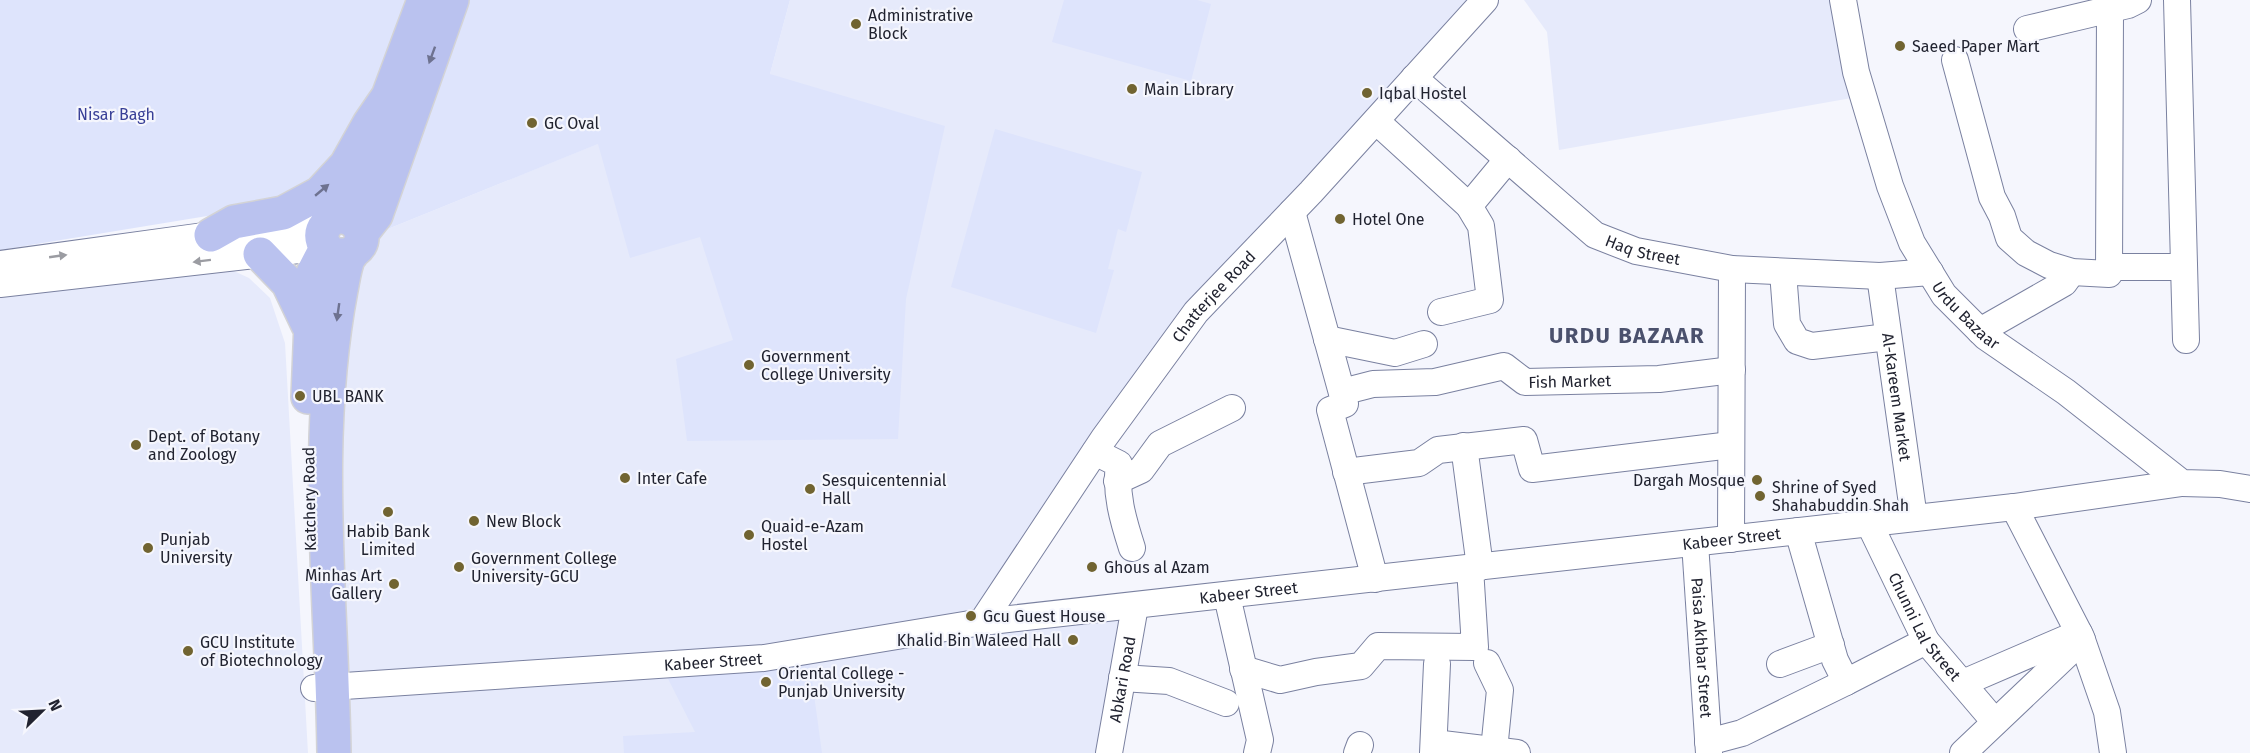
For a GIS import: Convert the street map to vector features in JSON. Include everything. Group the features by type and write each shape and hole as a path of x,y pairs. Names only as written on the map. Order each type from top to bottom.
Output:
{"main road":[{"name":"Katchery Road","path":"315,753 324,686 307,405 313,273 339,237 424,0"},
{"name":"Katchery Road","path":"339,237 376,215 452,0"},
{"path":"211,235 234,222 283,213 320,193 346,165 369,124 391,92"},
{"path":"334,753 324,686 328,555 327,407 340,297 339,237"},
{"path":"260,254 288,283 310,329"}],"street":[{"name":"Chatterjee Road","path":"982,622 1095,452 1196,312 1292,212 1485,0"},
{"name":"Urdu Bazaar","path":"1843,0 1856,72 1890,186 1912,243 1944,295 1980,331 2066,392 2182,483"},
{"path":"2028,29 2110,10 2138,0"},
{"path":"2177,0 2186,340"},
{"path":"1955,60 1992,197 2002,216 2009,238 2049,265 2072,272 2109,274 2110,10"},
{"name":"Haq Street","path":"1414,78 1595,235 1635,251 1732,269 1881,276 1930,272"},
{"path":"1376,121 1469,206 1482,226 1490,300 1441,312"},
{"path":"1469,206 1508,159"},
{"path":"1292,212 1345,404 1330,410 1375,579"},
{"path":"0,264 211,235 339,237"},
{"path":"0,284 260,254 339,237"},
{"path":"2108,267 2184,267"},
{"path":"1731,539 1732,269"},
{"path":"1783,272 1787,324 1797,341 1812,346 1888,337"},
{"path":"1980,331 2064,283 2072,272"},
{"name":"Al-Kareem Market","path":"1881,276 1914,518"},
{"path":"1327,339 1395,353 1424,344"},
{"name":"Fish Market","path":"1342,392 1373,384 1435,382 1504,366 1525,382 1659,379 1732,370"},
{"path":"1117,481 1141,470 1160,444 1232,408"},
{"path":"1346,472 1419,463 1438,450 1524,440 1532,469 1731,446"},
{"path":"1243,669 1281,680 1316,672 1361,666 1378,646 1475,646 1475,568 1464,446"},
{"path":"1095,452 1119,464 1117,481 1123,520 1132,548"},
{"path":"2182,483 2220,484 2250,489"},
{"name":"Kabeer Street","path":"324,686 764,658 982,622 2014,507 2182,483"},
{"path":"2014,507 2081,637 2106,712 2114,753"},
{"name":"Chunni Lal Street","path":"1869,523 1926,641 1995,722"},
{"path":"1798,531 1835,660 1846,682"},
{"name":"Paisa Akhbar Street","path":"1695,543 1708,748"},
{"path":"1227,596 1260,740 1257,753"},
{"name":"Abkari Road","path":"1109,753 1135,606"},
{"path":"1963,683 2081,637"},
{"path":"1963,753 2081,637"},
{"path":"1708,748 1926,641"},
{"path":"1780,664 1831,645"},
{"path":"1437,664 1434,748 1506,752 1500,690 1486,663"},
{"path":"1122,678 1169,681 1226,704"}],"shaded area":[{"name":"Government College University","path":"790,0 1490,0 1196,312 979,620 1135,606 1111,753 338,753 331,417 352,268 373,235 770,74"},
{"path":"1524,0 1843,0 1863,96 1559,150 1547,32"},
{"name":"Punjab University","path":"225,267 249,278 270,298 285,343 308,753 0,753 0,293"}],"green space":[{"name":"Nisar Bagh","path":"0,0 410,0 379,88 320,189 298,201 0,250"},
{"path":"461,0 790,0 770,74 945,126 906,299 898,439 687,441 676,359 733,340 700,237 630,258 598,144 373,235"},
{"path":"1064,0 1197,0 1211,4 1191,81 1052,42"},
{"path":"995,129 1142,172 1126,232 1118,229 1108,269 1114,270 1096,333 951,287"},
{"path":"808,651 822,753 624,753 623,736 695,732 661,665"}],"place":[{"name":"Administrative Block","path":"856,24"},
{"name":"Saeed Paper Mart","path":"1900,46"},
{"name":"Main Library","path":"1132,89"},
{"name":"Iqbal Hostel","path":"1367,93"},
{"name":"GC Oval","path":"532,123"},
{"name":"Hotel One","path":"1340,219"},
{"name":"Government College University","path":"749,365"},
{"name":"UBL BANK","path":"300,396"},
{"name":"Dept. of Botany and Zoology","path":"136,445"},
{"name":"Inter Cafe","path":"625,478"},
{"name":"Dargah Mosque","path":"1757,480"},
{"name":"Sesquicentennial Hall","path":"810,489"},
{"name":"Shrine of Syed Shahabuddin Shah","path":"1760,496"},
{"name":"Habib Bank Limited","path":"388,512"},
{"name":"New Block","path":"474,521"},
{"name":"Quaid-e-Azam Hostel","path":"749,535"},
{"name":"Punjab University","path":"148,548"},
{"name":"Government College University-GCU","path":"459,567"},
{"name":"Ghous al Azam","path":"1092,567"},
{"name":"Minhas Art Gallery","path":"394,584"},
{"name":"Gcu Guest House","path":"971,616"},
{"name":"Khalid Bin Waleed Hall","path":"1073,640"},
{"name":"GCU Institute of Biotechnology","path":"188,651"},
{"name":"Oriental College - Punjab University","path":"766,682"}],"district":[{"name":"URDU BAZAAR","path":"1627,335"}]}
